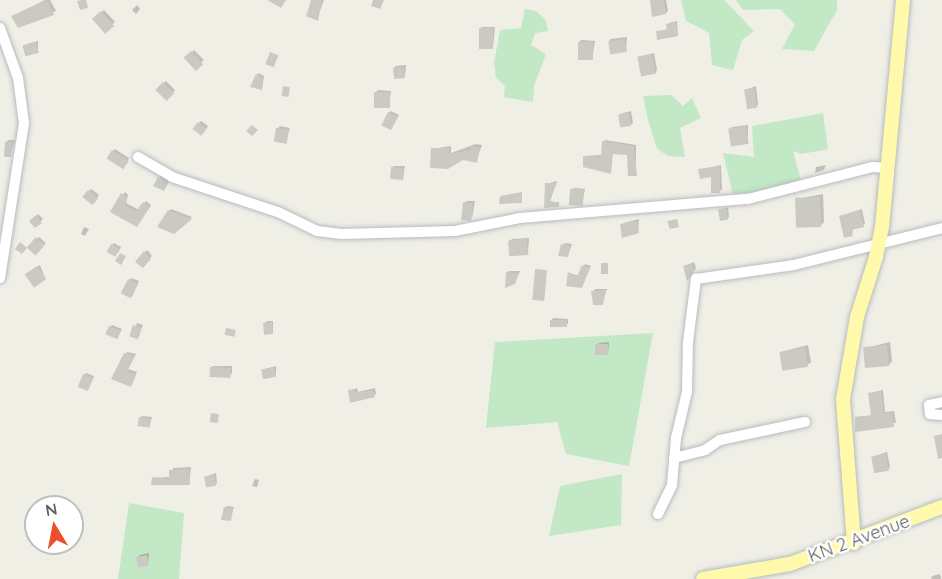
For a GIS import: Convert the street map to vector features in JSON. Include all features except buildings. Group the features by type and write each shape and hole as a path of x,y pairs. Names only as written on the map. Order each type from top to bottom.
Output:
{"main road":[{"path":"854,543 843,399 857,317 879,245 903,0"},
{"name":"KN 2 Avenue","path":"703,579 790,564 854,543 942,507"}],"street":[{"path":"0,28 18,78 24,123 0,278"},
{"path":"138,157 172,177 270,210 317,231 342,234 456,231 520,218 748,200 873,167 886,168"},
{"path":"658,514 672,485 687,392 688,342 696,279 794,265 942,228"},
{"path":"942,402 929,405 930,414 942,415"},
{"path":"675,458 705,450 720,440 805,422"}],"green space":[{"path":"681,0 724,0 754,31 742,40 733,70 712,65 709,33 686,21"},
{"path":"736,0 837,0 837,10 814,51 782,49 795,24 780,9 743,10"},
{"path":"525,9 536,11 546,20 548,31 535,33 531,45 546,54 534,86 533,102 504,97 505,86 496,78 494,63 500,30 521,28"},
{"path":"671,95 683,106 692,98 701,118 680,128 685,157 668,156 657,149 643,96"},
{"path":"823,113 828,149 802,154 793,151 802,185 749,197 733,195 723,153 754,157 752,126"},
{"path":"653,333 629,466 566,454 557,422 486,428 495,342"},
{"path":"622,474 621,525 549,536 560,486"},
{"path":"129,503 184,513 179,579 118,579"}]}
